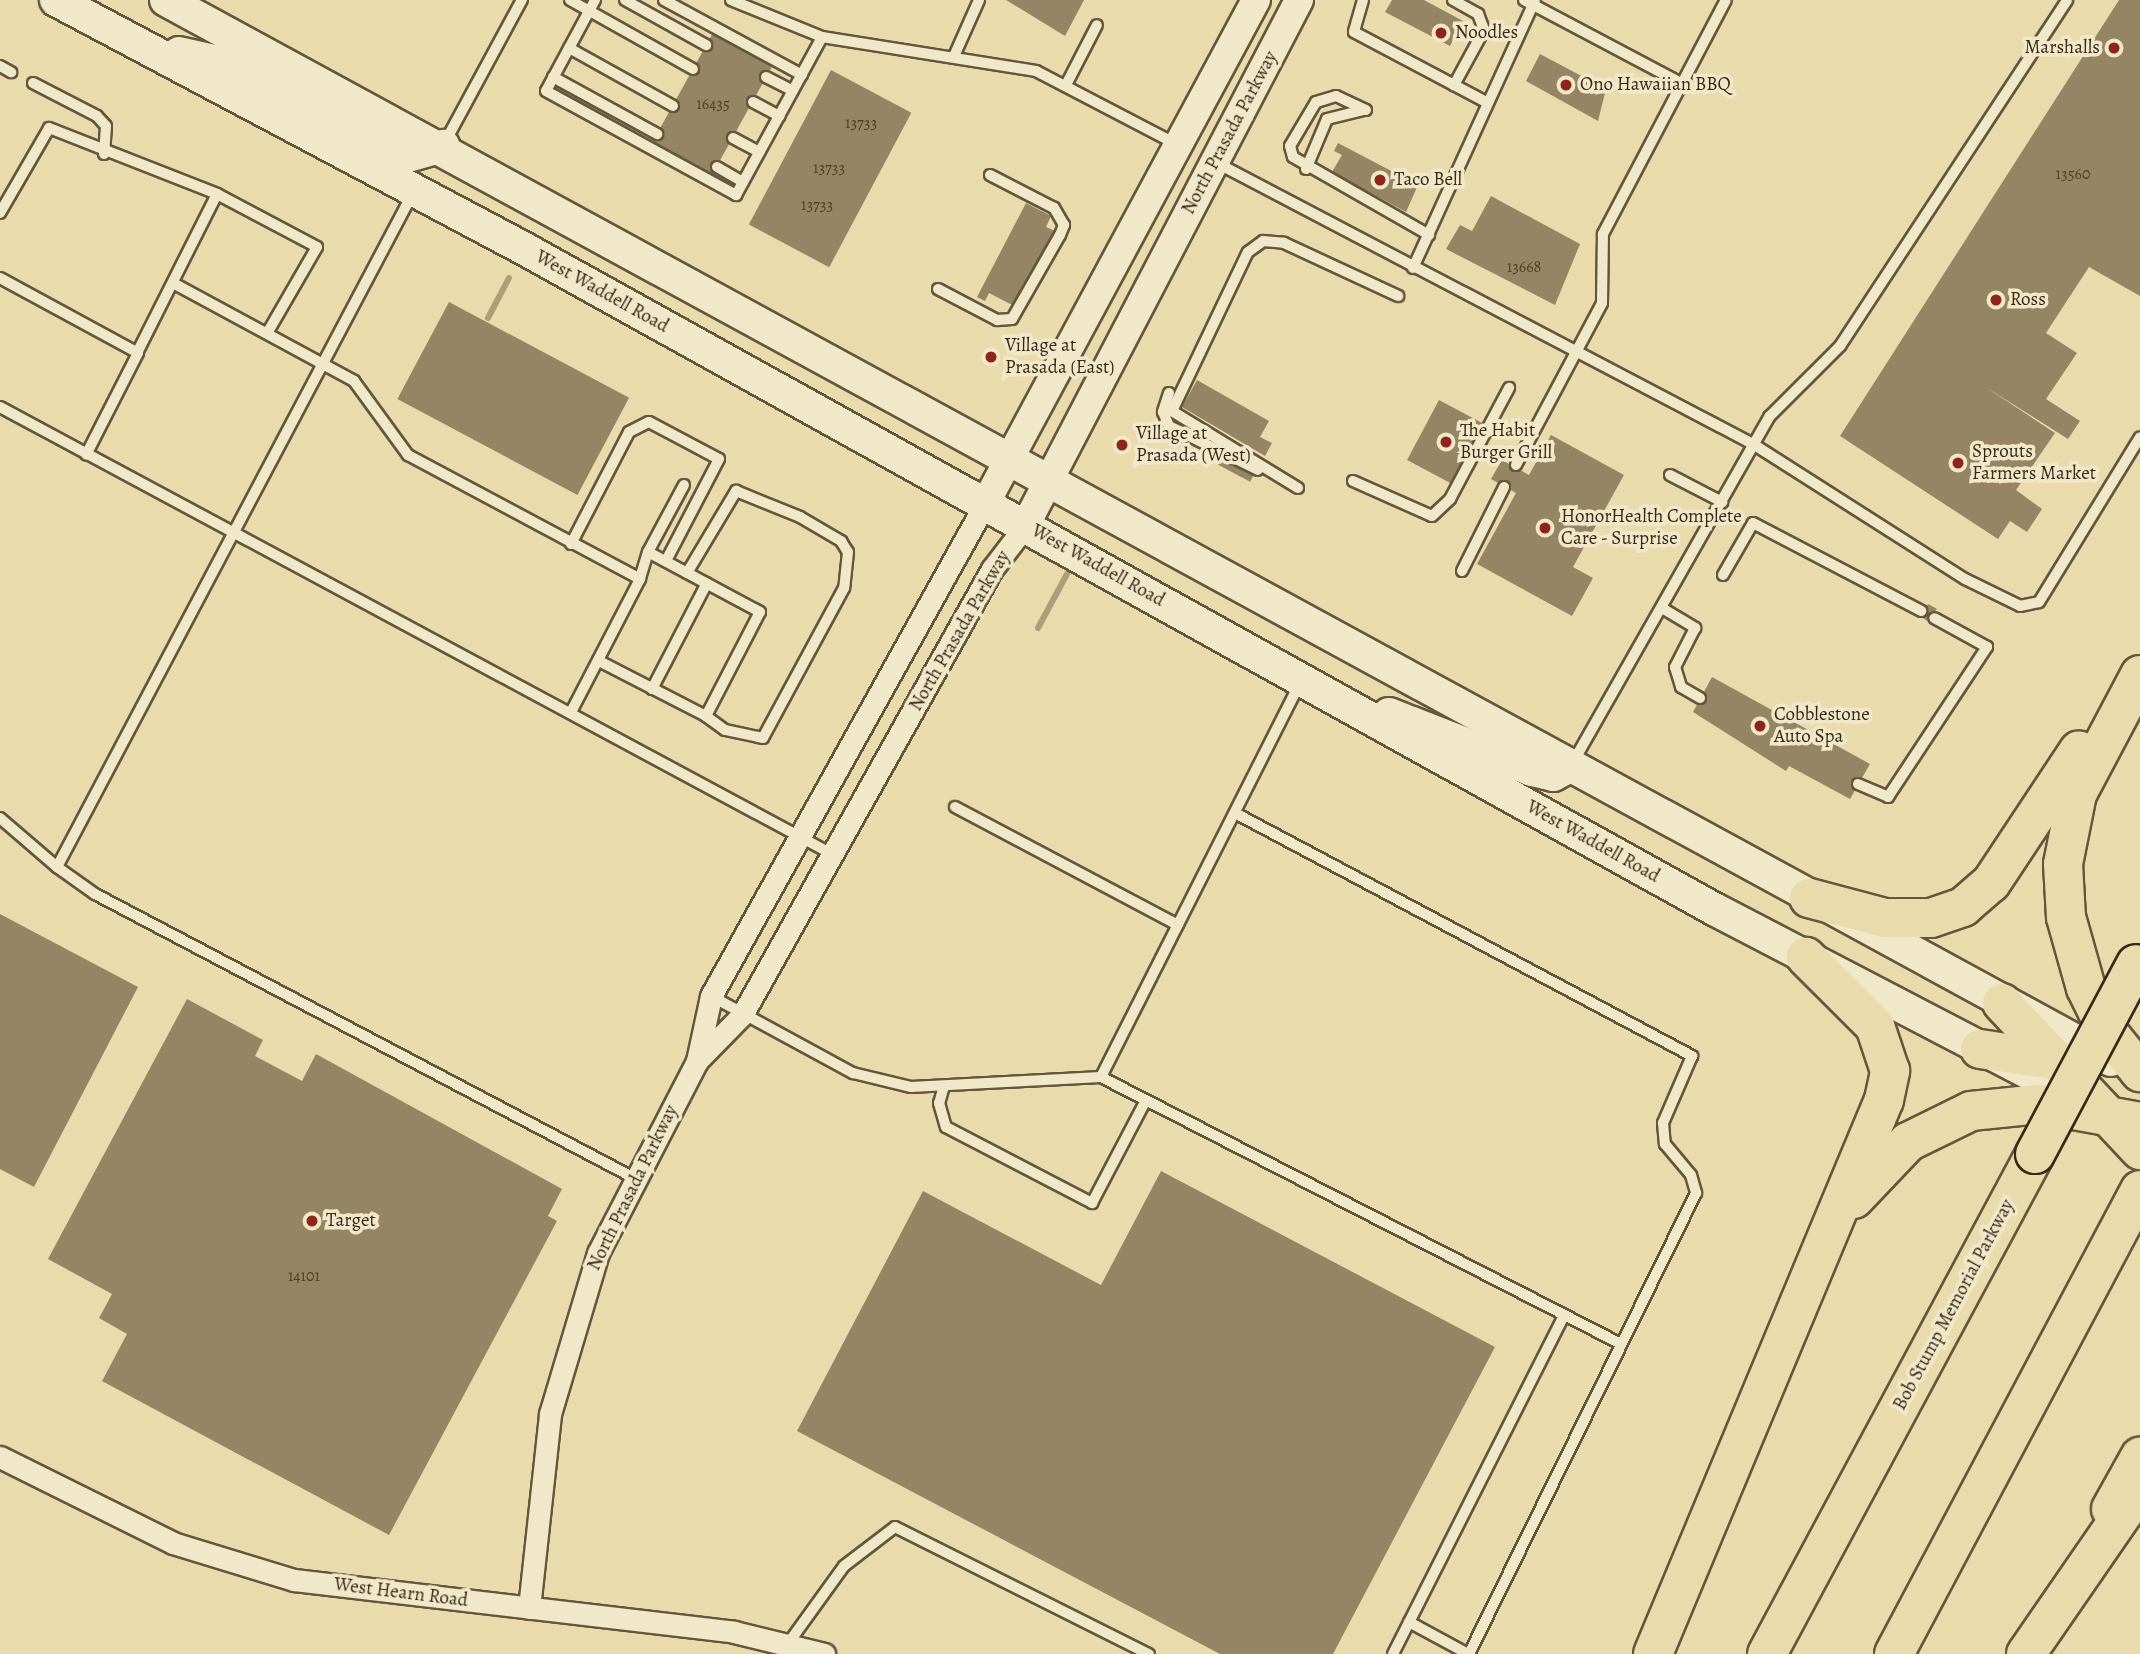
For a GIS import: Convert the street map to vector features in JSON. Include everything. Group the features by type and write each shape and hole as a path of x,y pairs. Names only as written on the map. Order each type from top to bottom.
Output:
{"highway":[{"path":"2140,675 2113,717 2077,794 2064,892 2090,996 2140,1074"},
{"path":"1809,898 1885,918 1931,918 1963,907 1991,883 2073,756 2113,717"},
{"path":"1653,1654 1835,1226 1890,1072 1875,1026 1806,957"},
{"name":"Bob Stump Memorial Parkway","path":"1767,1654 2138,960"},
{"path":"2002,1003 2061,1061 2132,1123 2140,1150"},
{"path":"1980,1049 2140,1074"},
{"path":"1835,1226 1885,1162 1953,1117 2012,1103 2132,1123"},
{"path":"1894,1654 2136,1198"},
{"path":"2050,1617 2140,1457"},
{"path":"2026,1654 2140,1489"}],"main road":[{"name":"West Waddell Road","path":"56,0 414,190 1806,957 1980,1049 2132,1123"},
{"path":"166,0 443,146 1572,765 1809,898 2140,1074"},
{"path":"137,43 227,64 404,157 443,146"},
{"path":"1313,687 1455,735 1532,770 1553,775 1572,765"}],"street":[{"name":"North Prasada Parkway","path":"697,1061 711,996 985,504 1256,0"},
{"name":"North Prasada Parkway","path":"529,1608 556,1390 594,1266 634,1178 697,1061 742,1014 830,853 992,569 1025,526 1299,0"},
{"name":"West Hearn Road","path":"0,1457 173,1543 294,1580 734,1632 824,1654"}],"lane":[{"path":"443,146 522,0"},
{"path":"570,0 592,5 693,69"},
{"path":"625,0 706,45"},
{"path":"664,0 802,75"},
{"path":"731,0 822,37 955,54 1067,83 1179,145"},
{"path":"955,54 979,0"},
{"path":"1363,0 1354,32 1486,102"},
{"path":"1454,0 1478,13 1484,30 1454,85"},
{"path":"1516,465 1602,303 1603,234 1726,0"},
{"path":"1572,765 1640,636 1662,608 1753,444 1785,399 1840,346 2067,0"},
{"path":"1413,268 1531,2 1681,83"},
{"path":"592,5 546,91 736,195 822,37"},
{"path":"1067,83 1097,25"},
{"path":"569,48 673,106"},
{"path":"0,66 11,72"},
{"path":"553,77 657,134"},
{"path":"766,77 793,91"},
{"path":"33,83 97,116 106,126 104,154"},
{"path":"1306,169 1327,119 1366,110 1336,96 1310,107 1290,146 1306,169 1429,236"},
{"path":"752,102 779,116"},
{"path":"0,213 49,128 104,154 217,194 317,247 268,332"},
{"path":"733,138 760,152"},
{"path":"1214,162 1753,444 1965,579 2020,606 2039,602 2140,437"},
{"path":"717,167 743,182"},
{"path":"938,289 997,320 1012,319 1060,235 1064,225 1055,208 990,175"},
{"path":"57,867 236,534 414,190"},
{"path":"86,455 217,194"},
{"path":"1298,488 1177,420 1172,411 1176,393 1255,244 1284,243 1398,296"},
{"path":"0,278 137,353"},
{"path":"173,284 324,362 371,399 408,455 640,579"},
{"path":"1353,481 1432,516 1450,499 1508,388"},
{"path":"0,407 86,455 572,710 830,853"},
{"path":"571,544 629,432 649,422 719,459 666,561"},
{"path":"1670,475 1722,502"},
{"path":"572,710 640,579 648,552 684,485"},
{"path":"1462,571 1504,487"},
{"path":"599,661 706,716 726,730 763,738 844,588 848,552 841,541 800,517 736,491 687,573"},
{"path":"1723,575 1753,523 1921,611"},
{"path":"648,552 760,611 706,716"},
{"path":"652,689 707,583"},
{"path":"1662,608 1695,628 1675,667 1681,687 1700,698"},
{"path":"1858,784 1888,797 1987,647 1934,618"},
{"path":"1101,1077 1234,813 1313,687"},
{"path":"955,807 1178,925"},
{"path":"1234,813 1692,1056 1662,1123 1665,1144 1691,1175 1696,1192 1469,1654 1409,1622"},
{"path":"0,818 57,867 95,894 634,1178"},
{"path":"711,996 853,1073 911,1087 1101,1077 1621,1344"},
{"path":"944,1086 939,1103 946,1127 1092,1203 1146,1100"},
{"path":"1393,1654 1564,1316"},
{"path":"787,1645 844,1566 895,1527 1149,1654"}],"building":[{"path":"1006,0 1084,0 1065,36"},
{"name":"Noodles","path":"1392,0 1424,0 1463,21 1450,46 1385,12"},
{"path":"2119,0 2140,0 2140,296 2089,267 2046,333 2077,353 2046,399 2080,421 2068,439 1984,386 2055,433 2016,490 2042,509 2027,532 2010,521 1998,539 1840,436"},
{"path":"714,31 773,64 710,179 650,146"},
{"name":"Ono Hawaiian BBQ","path":"1540,54 1606,89 1598,121 1526,81"},
{"path":"831,70 911,113 829,267 749,225"},
{"name":"Taco Bell","path":"1338,143 1418,185 1406,212 1332,172 1342,155 1334,151"},
{"path":"1491,196 1580,244 1555,305 1446,249 1460,225 1472,231"},
{"path":"1026,203 1051,216 1046,227 1055,231 1016,307 989,293 985,301 977,297"},
{"path":"449,302 629,398 577,495 397,399"},
{"path":"1197,380 1269,421 1260,437 1272,443 1265,456 1182,407"},
{"name":"The Habit Burger Grill","path":"1439,400 1483,423 1451,484 1407,460"},
{"path":"1216,433 1263,458 1250,482 1203,457"},
{"name":"HonorHealth Complete Care - Surprise","path":"1551,435 1624,475 1573,567 1593,578 1572,616 1477,564 1516,493 1491,479 1502,460 1529,475"},
{"path":"1928,604 1937,609 1929,622 1921,617"},
{"name":"Cobblestone Auto Spa","path":"1712,677 1870,764 1850,799 1789,766 1786,771 1693,712"},
{"path":"0,914 138,987 34,1187 0,1169"},
{"path":"187,999 263,1040 255,1056 302,1081 316,1054 562,1189 548,1216 557,1221 389,1535 102,1381 127,1334 99,1318 112,1294 48,1259"},
{"path":"1161,1171 1495,1347 1333,1654 1220,1654 797,1431 923,1191 1101,1285"}],"waterway":[{"path":"488,318 509,278"},
{"path":"1038,628 1067,574"}],"place":[{"name":"Noodles","path":"1441,33"},
{"name":"Marshalls","path":"2114,48"},
{"name":"Ono Hawaiian BBQ","path":"1566,85"},
{"name":"Taco Bell","path":"1380,180"},
{"name":"Ross","path":"1996,300"},
{"name":"Village at Prasada (East)","path":"991,357"},
{"name":"The Habit Burger Grill","path":"1446,442"},
{"name":"Village at Prasada (West)","path":"1122,445"},
{"name":"Sprouts Farmers Market","path":"1958,463"},
{"name":"HonorHealth Complete Care - Surprise","path":"1545,528"},
{"name":"Cobblestone Auto Spa","path":"1760,726"},
{"name":"Target","path":"312,1221"}]}
